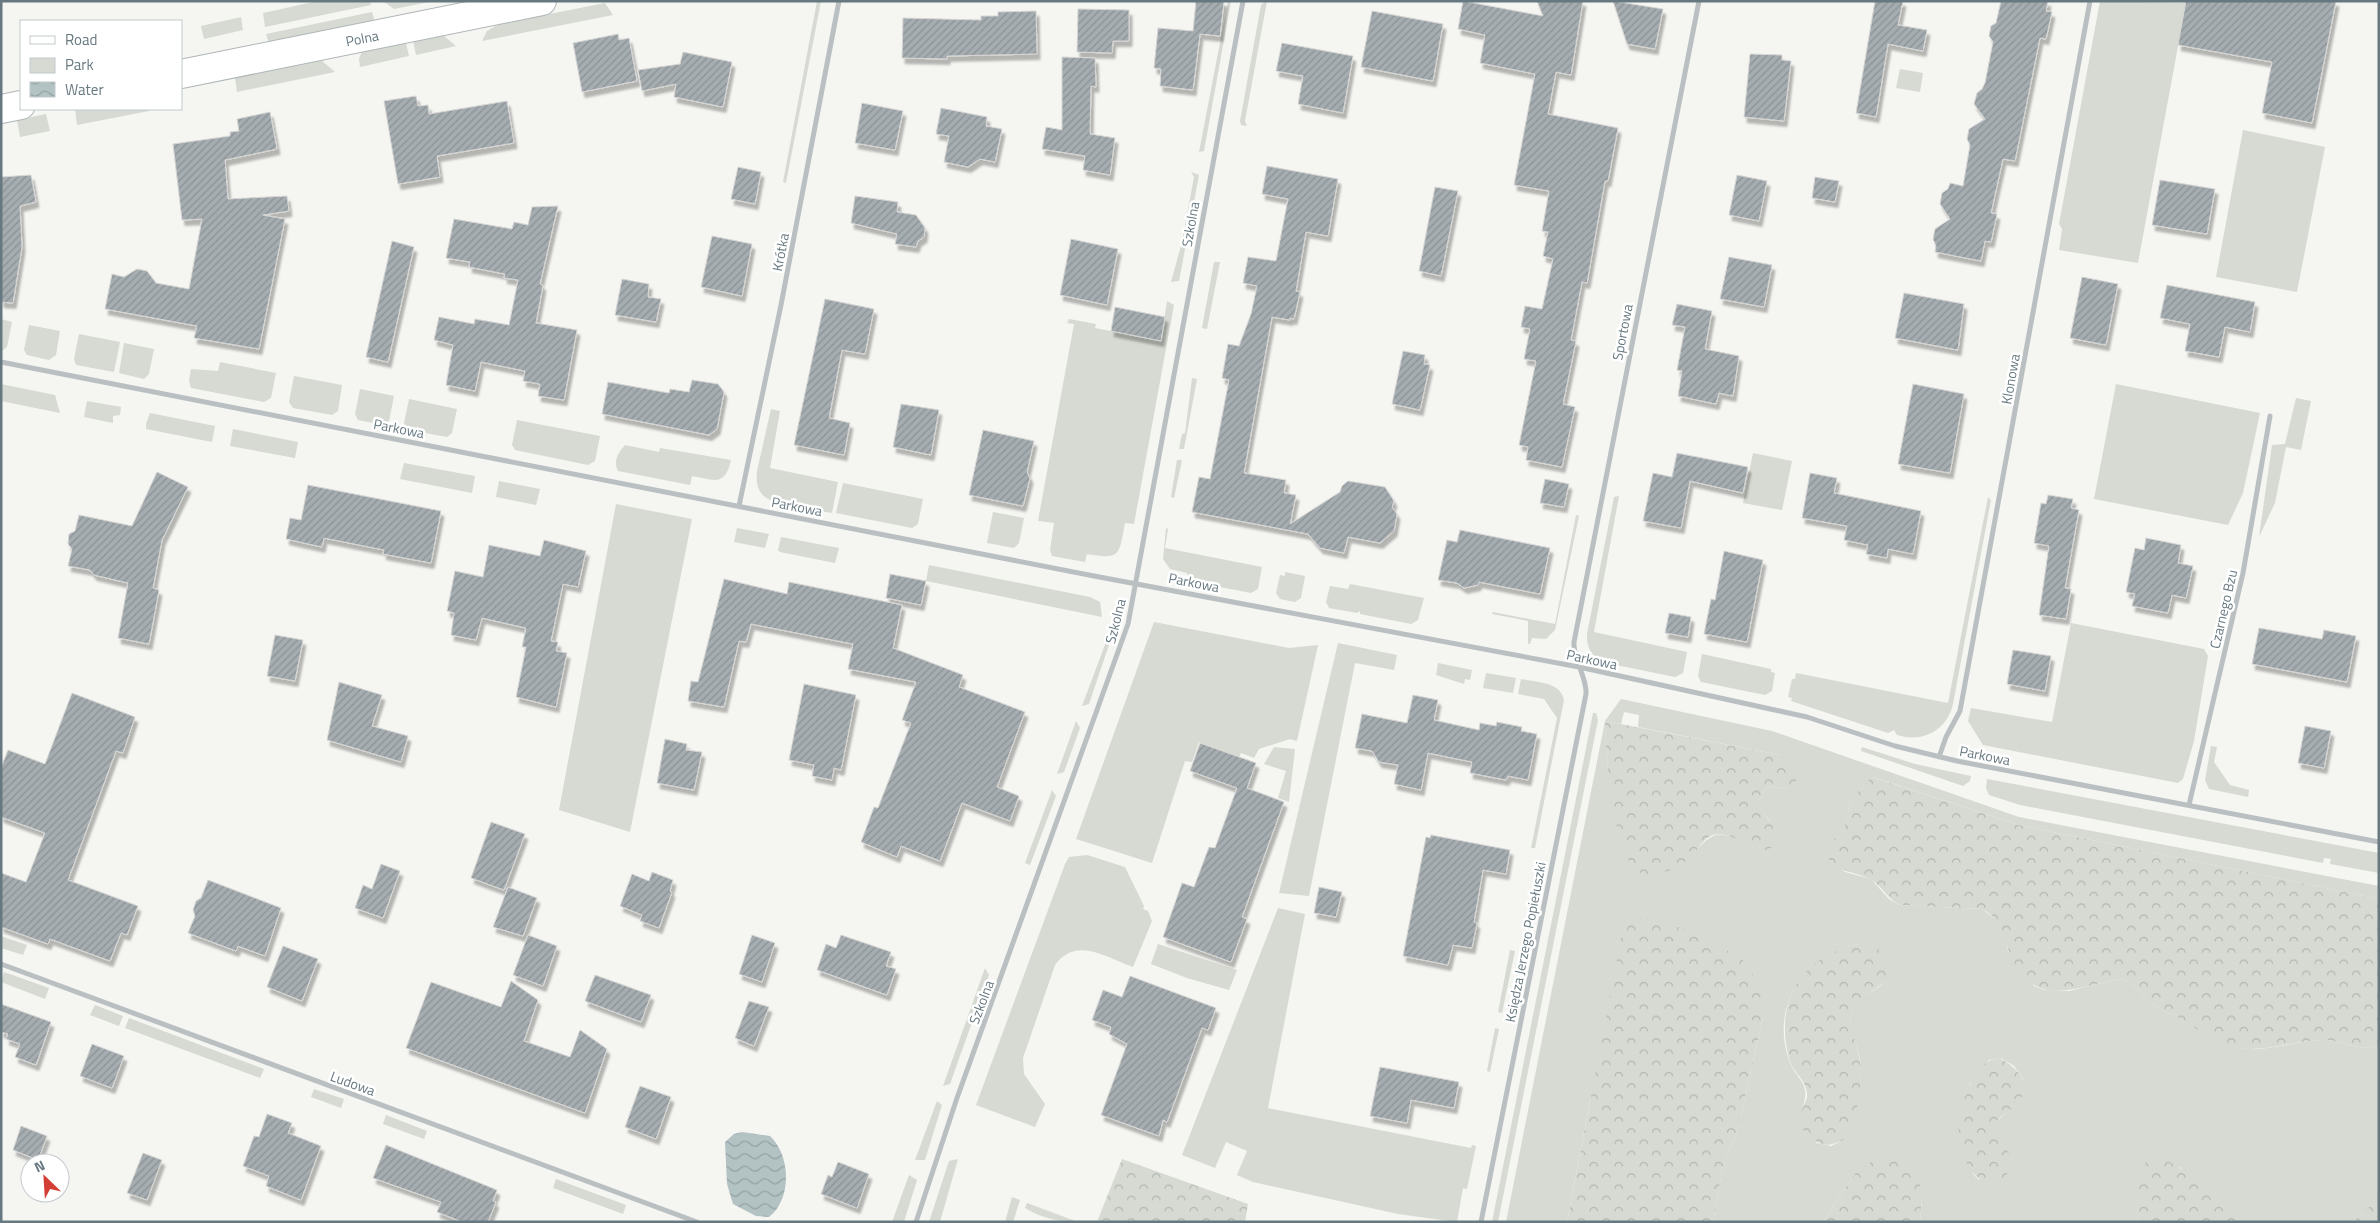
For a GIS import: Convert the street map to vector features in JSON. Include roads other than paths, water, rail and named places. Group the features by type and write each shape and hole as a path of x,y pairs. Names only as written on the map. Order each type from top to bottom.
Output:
{"street":[{"name":"Polna","path":"182,74 542,1"},
{"name":"Krótka","path":"739,506 781,305 839,1"},
{"name":"Szkolna","path":"916,1222 956,1098 1117,660 1128,624 1243,1"},
{"name":"Sportowa","path":"1579,667 1574,650 1577,628 1699,1"},
{"name":"Klonowa","path":"1939,757 1946,737 1960,711 2090,1"},
{"path":"1,109 20,105"},
{"name":"Parkowa","path":"1,362 1135,583 1579,667 1806,717 1875,740 1939,757 2379,842"},
{"name":"Czarnego Bzu","path":"2189,805 2243,573 2270,416"},
{"name":"Księdza Jerzego Popiełuszki","path":"1481,1222 1586,694 1579,667"},
{"name":"Ludowa","path":"1,964 696,1222"}],"water":[{"path":"742,1132 770,1136 777,1144 782,1155 786,1177 785,1189 777,1209 769,1217 756,1216 733,1204 727,1184 725,1142 734,1134"}]}
